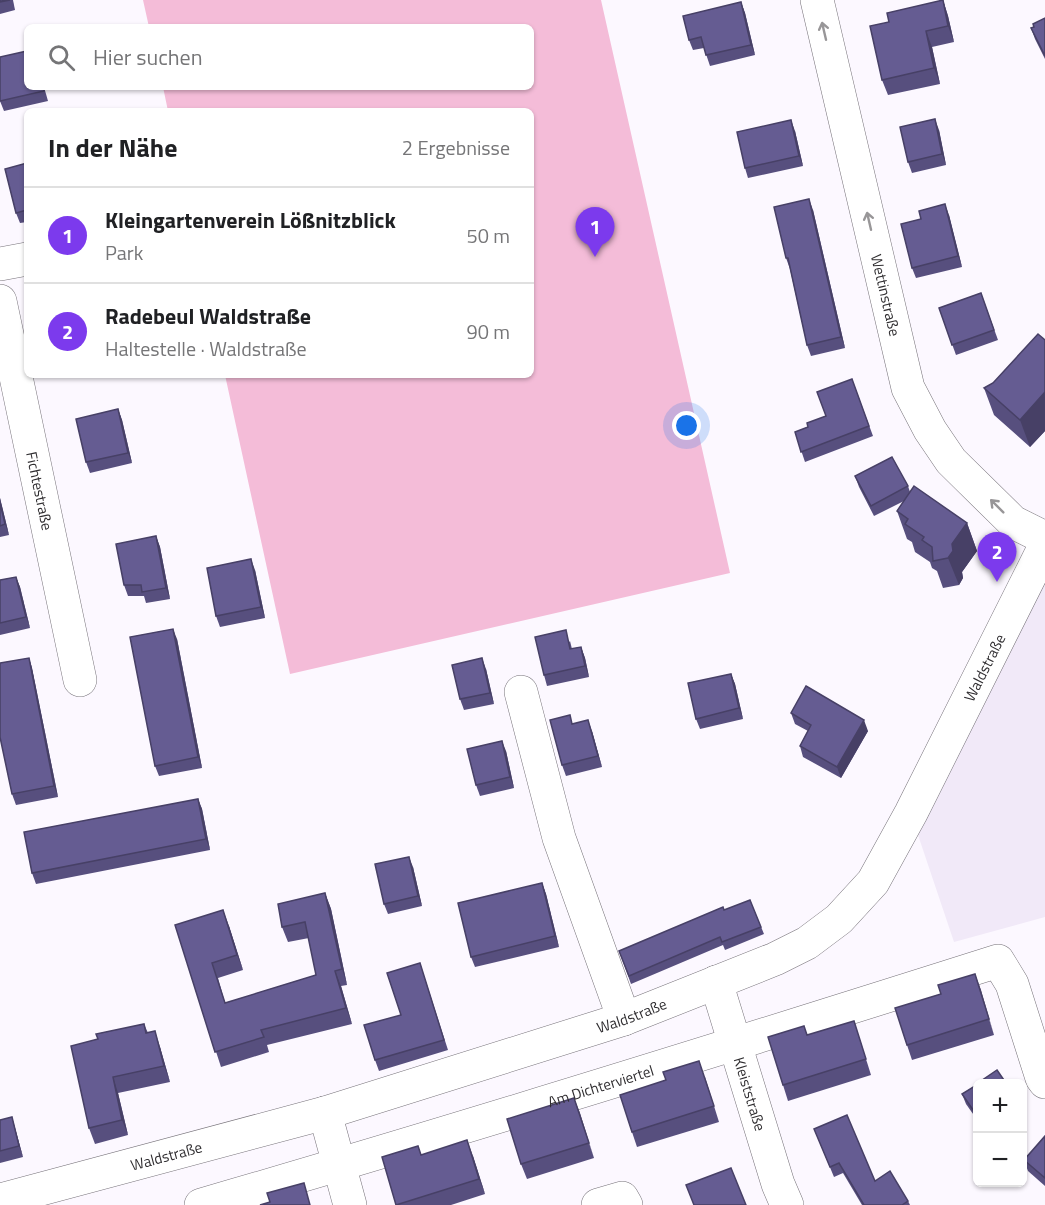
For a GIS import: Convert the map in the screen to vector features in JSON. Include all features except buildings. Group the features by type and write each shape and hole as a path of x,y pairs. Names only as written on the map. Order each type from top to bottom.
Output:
{"street":[{"name":"Wettinstraße","path":"817,0 908,388 930,430 951,462 1013,522 1045,538"},
{"path":"0,264 24,260"},
{"name":"Fichtestraße","path":"0,301 80,680"},
{"name":"Waldstraße","path":"0,1200 325,1113 624,1019 775,959 807,943 839,919 873,882 911,813 1045,546"},
{"path":"521,692 559,838 624,1019"},
{"name":"Am Dichterviertel","path":"201,1205 736,1044 998,961 1034,1014"},
{"name":"Kleiststraße","path":"717,982 778,1184 787,1205"},
{"path":"1034,1014 1042,1078 1045,1082"},
{"path":"325,1113 350,1205"},
{"path":"598,1205 622,1198 626,1205"}],"shaded area":[{"path":"143,0 601,0 730,573 290,674 226,378 534,378 534,108 167,108 164,90 534,90 534,24 148,24"},
{"path":"1045,572 1045,917 954,942 917,832 937,799"}],"place":[{"name":"Kleingartenverein Lößnitzblick","path":"595,257"},
{"name":"Radebeul Waldstraße","path":"997,582"}]}
